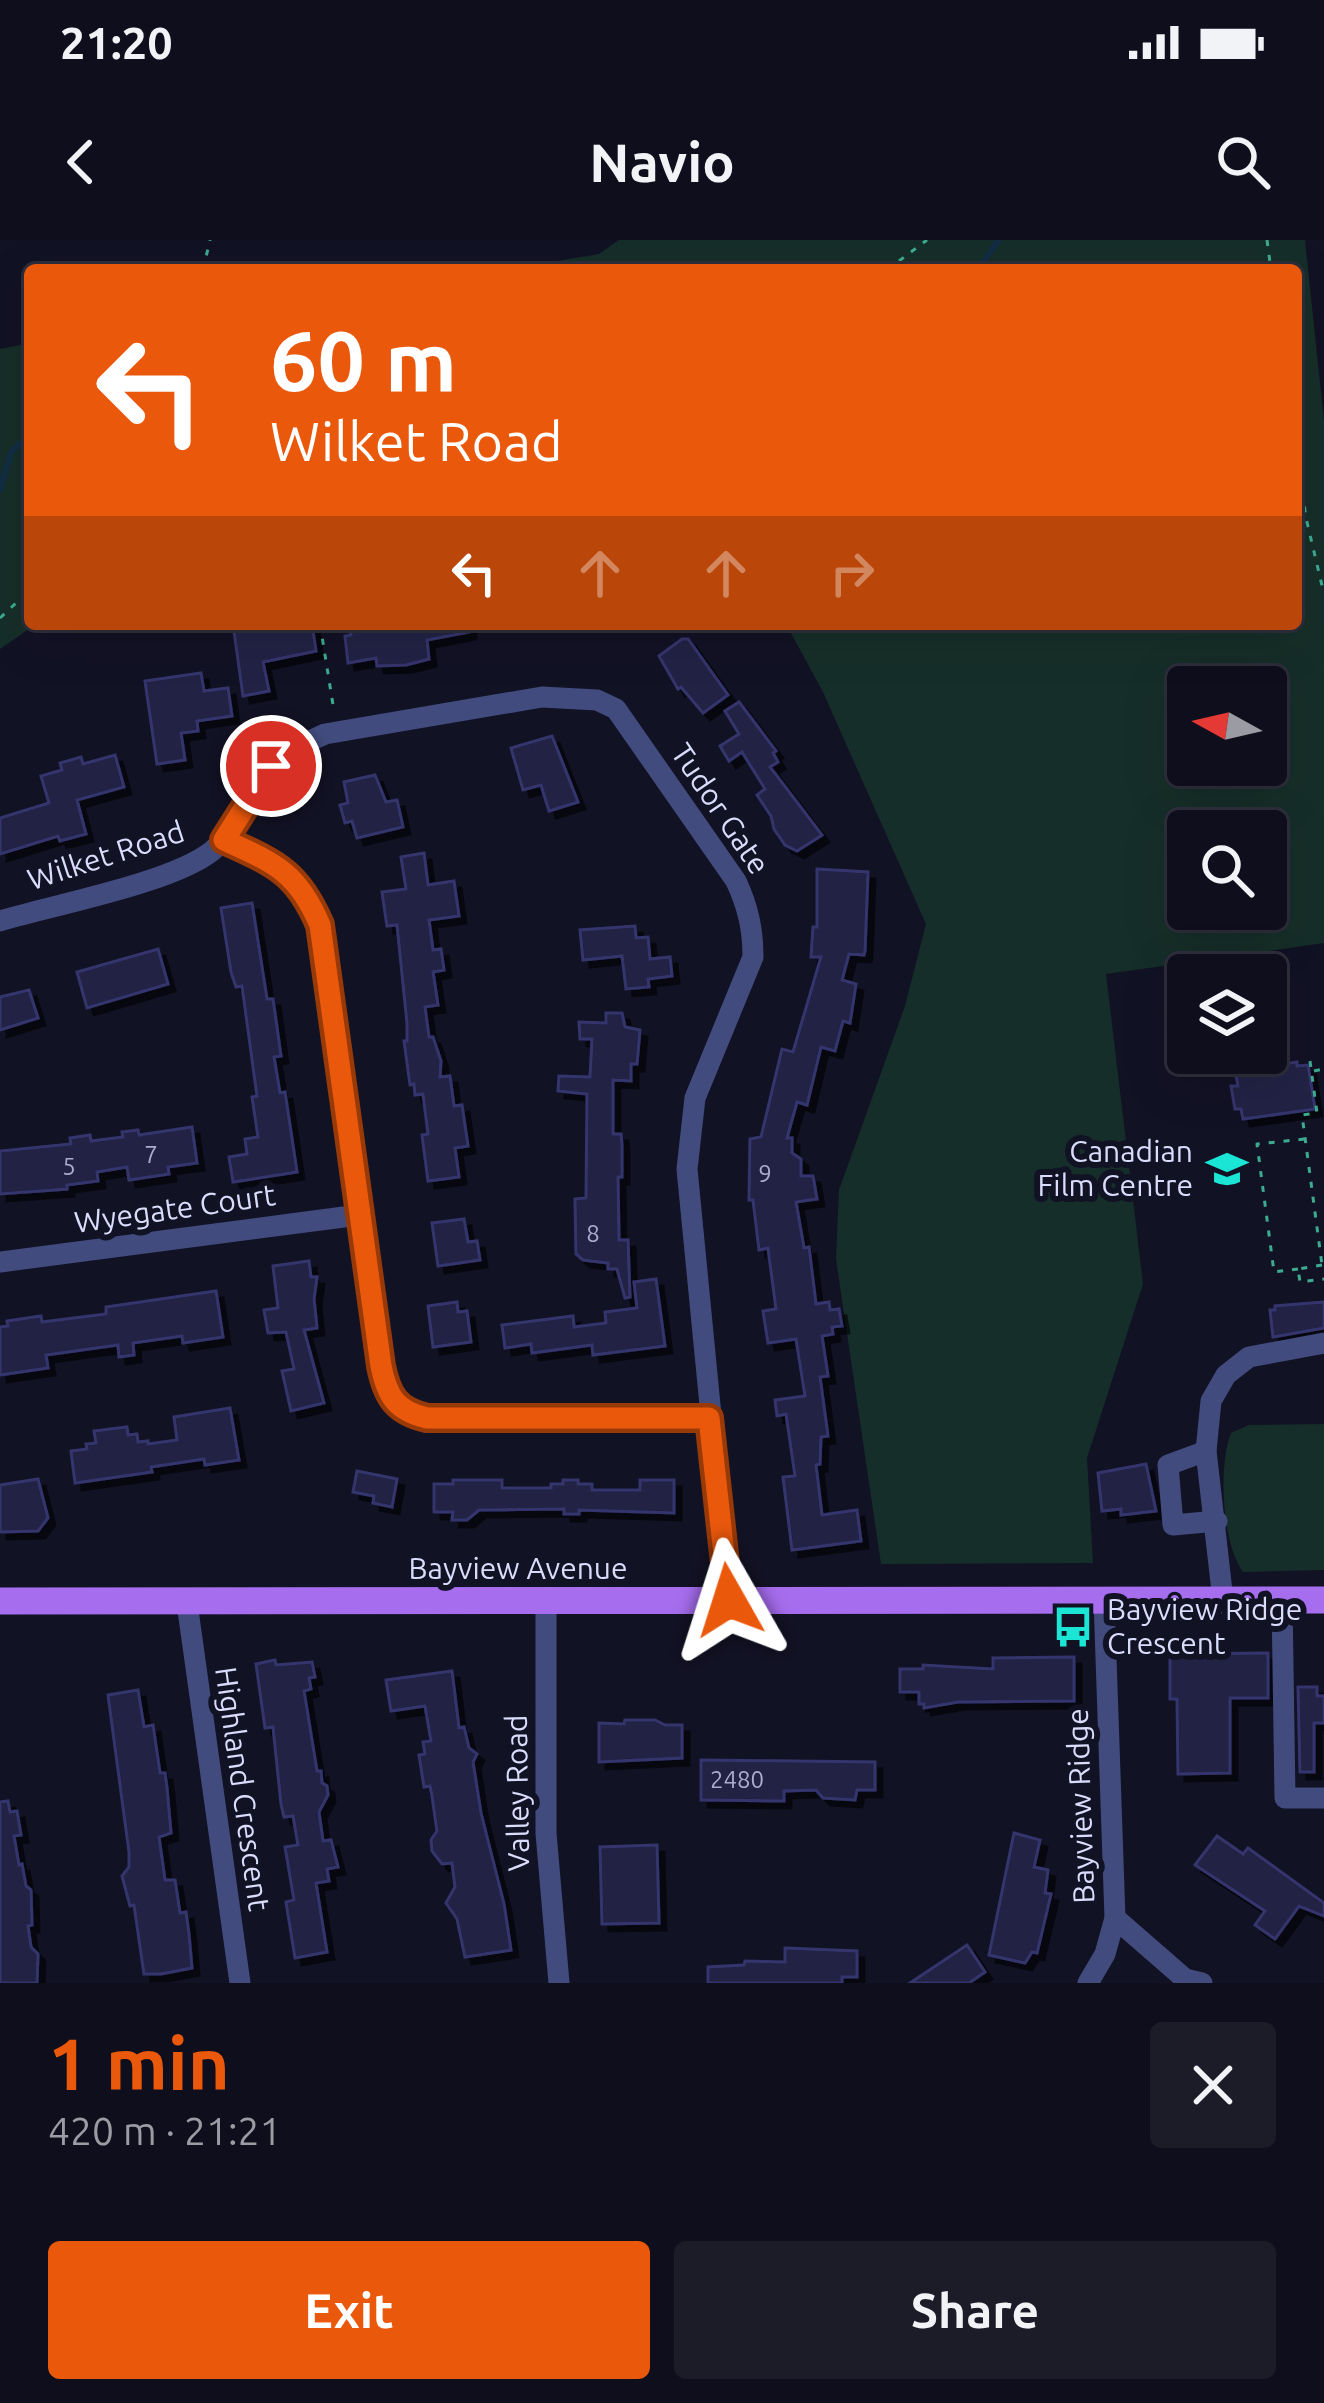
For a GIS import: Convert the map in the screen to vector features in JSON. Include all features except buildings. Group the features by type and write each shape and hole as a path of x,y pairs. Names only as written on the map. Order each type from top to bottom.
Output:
{"main road":[{"name":"Bayview Avenue","path":"0,1601 1324,1600"}],"street":[{"name":"Tudor Gate","path":"224,840 271,766 300,745 337,732 542,697 597,700 616,709 736,881 750,918 753,957 695,1098 687,1169 729,1600"},
{"name":"Wilket Road","path":"0,922 182,868 224,840 275,862 296,880 320,925 385,1387 393,1402 407,1414 453,1419 709,1418"},
{"name":"Wyegate Court","path":"0,1262 359,1215"},
{"path":"1223,1600 1205,1451 1211,1401 1235,1366 1266,1353 1324,1343"},
{"path":"1205,1451 1168,1465 1173,1525 1216,1521"},
{"name":"Bayview Ridge","path":"1104,1600 1115,1918 1193,1981"},
{"path":"1282,1600 1285,1798 1324,1798"},
{"name":"Valley Road","path":"546,1602 546,1833 559,1983"},
{"name":"Highland Crescent","path":"187,1603 240,1983"},
{"path":"1088,1983 1105,1954 1115,1918"},
{"name":"Bayview Ridge","path":"1159,1983 1193,1981"}],"path":[{"path":"895,264 927,240"},
{"path":"1302,478 1324,594"},
{"path":"0,618 24,596"},
{"path":"321,630 337,732"},
{"path":"1305,1139 1257,1144 1274,1272 1323,1265 1302,1114 1318,1114 1310,1061"},
{"path":"1312,1071 1324,1069"},
{"path":"1298,1269 1300,1282 1324,1279"}],"green space":[{"path":"619,240 1305,240 1324,421 1324,943 1247,954 1167,954 1167,965 1106,974 1143,1284 1087,1458 1093,1563 881,1564 836,1259 839,1190 905,1006 926,924 823,692 789,630 1302,630 1302,264 540,264 599,254"},
{"path":"24,344 27,630 0,649 0,349"},
{"path":"1324,1424 1324,1570 1243,1572 1230,1543 1224,1504 1224,1465 1231,1433 1249,1425"}],"waterway":[{"path":"981,264 999,240"},
{"path":"0,490 11,452 24,440"}],"place":[{"name":"Canadian Film Centre","path":"1227,1169"},
{"name":"Bayview Ridge Crescent","path":"1073,1627"}],"route":[{"path":"271,766 224,840 275,862 296,880 320,925 381,1366 393,1402 407,1414 427,1418 709,1418 729,1600"}]}
